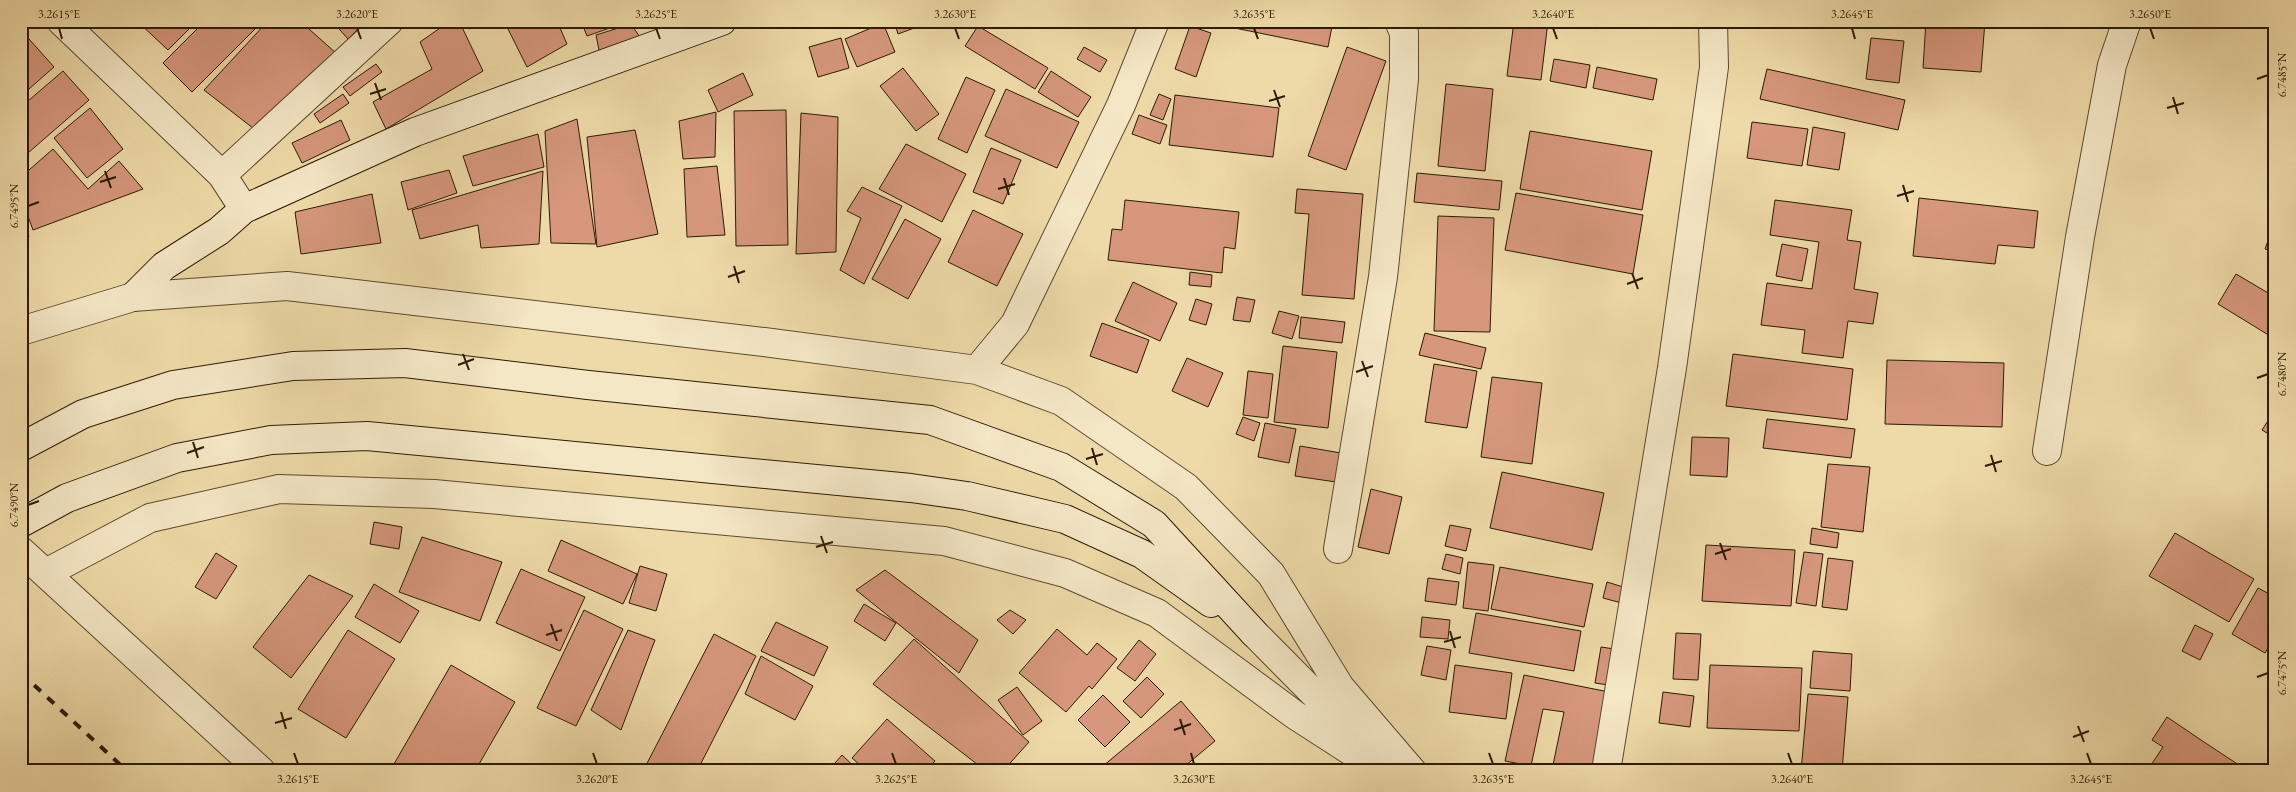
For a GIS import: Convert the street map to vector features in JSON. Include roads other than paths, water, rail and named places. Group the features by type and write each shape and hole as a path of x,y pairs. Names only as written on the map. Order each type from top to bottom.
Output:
{"street":[{"path":"61,21 222,175 244,209"},
{"path":"222,175 389,21"},
{"path":"133,297 164,266 219,231 244,209 415,132 722,21"},
{"path":"976,370 1016,324 1121,105 1155,21"},
{"path":"1338,548 1383,277 1404,79 1404,33 1399,21"},
{"path":"1606,771 1672,368 1714,67 1713,21"},
{"path":"2047,451 2086,208 2112,65 2127,21"},
{"path":"21,331 133,297 287,286 764,342 976,370 1062,401 1186,487 1271,574 1340,687 1412,771"},
{"path":"21,447 83,414 173,385 293,366 405,363 588,385 930,420 1061,467 1154,524 1254,633 1375,755 1394,771"},
{"path":"21,523 67,498 177,458 271,440 367,436 910,488 967,496 1065,520 1142,554 1254,633"},
{"path":"46,573 150,518 279,489 434,494 944,541 1065,573 1157,614 1295,714 1382,771"},
{"path":"21,551 261,771"}],"railway":[{"path":"21,673 127,771"}]}
